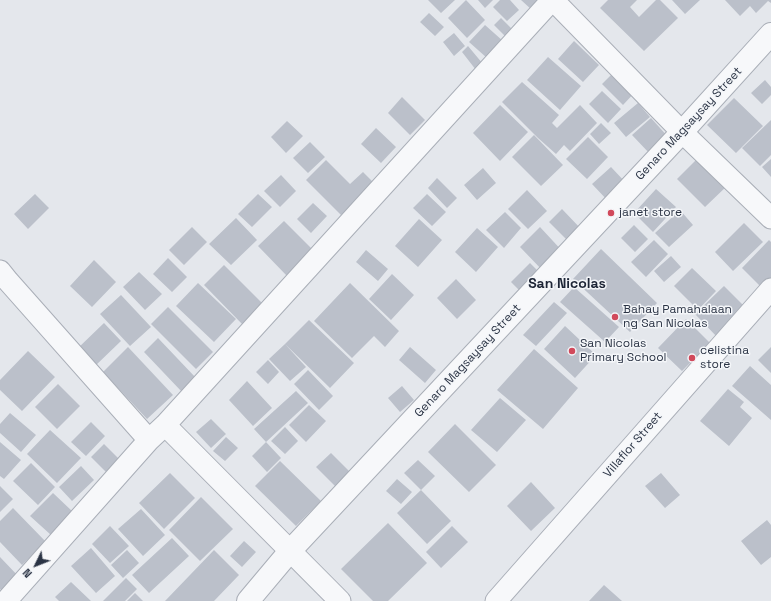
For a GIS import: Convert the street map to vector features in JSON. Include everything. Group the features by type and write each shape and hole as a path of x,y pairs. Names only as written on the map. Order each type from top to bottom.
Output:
{"street":[{"path":"6,601 149,440 165,425 553,0 682,132 771,218"},
{"name":"Genaro Magsaysay Street","path":"248,601 290,551 682,132 771,34"},
{"path":"0,271 149,440"},
{"name":"Villaflor Street","path":"496,601 771,289"},
{"path":"165,425 340,601"}],"building":[{"path":"428,0 455,0 441,13"},
{"path":"466,0 485,20 467,38 448,18"},
{"path":"478,0 493,0 485,8"},
{"path":"500,0 510,0 519,10 507,21 493,7"},
{"path":"521,0 541,0 532,10"},
{"path":"608,0 637,0 630,7 639,17 656,0 660,0 678,18 644,51 600,8"},
{"path":"672,0 700,0 685,14"},
{"path":"725,0 771,0 771,3 768,1 756,13 750,6 740,16"},
{"path":"429,13 444,27 435,36 420,22"},
{"path":"501,18 514,31 507,38 494,25"},
{"path":"485,25 503,41 487,58 469,42"},
{"path":"454,33 465,46 454,56 443,42"},
{"path":"574,41 599,65 583,82 558,59"},
{"path":"468,46 483,64 476,70 462,52"},
{"path":"548,57 581,86 560,110 527,80"},
{"path":"617,69 637,90 623,105 602,84"},
{"path":"765,80 771,87 771,95 762,104 751,93"},
{"path":"522,82 559,115 552,123 557,128 580,105 597,123 570,151 564,145 556,154 502,102"},
{"path":"602,91 621,109 608,123 589,104"},
{"path":"402,97 425,120 410,135 388,113"},
{"path":"734,98 763,126 736,153 707,125"},
{"path":"638,103 650,117 626,137 614,123"},
{"path":"500,105 528,132 500,161 473,133"},
{"path":"651,118 669,138 651,155 632,135"},
{"path":"771,120 771,155 760,166 742,148"},
{"path":"287,121 303,136 286,153 271,137"},
{"path":"601,123 611,133 599,144 590,134"},
{"path":"376,128 396,147 381,163 361,144"},
{"path":"534,135 563,165 541,186 512,157"},
{"path":"588,137 608,157 587,179 566,159"},
{"path":"310,142 325,157 308,173 293,158"},
{"path":"700,156 728,185 705,207 677,179"},
{"path":"771,159 771,177 762,167"},
{"path":"326,160 350,184 363,172 375,184 341,215 306,180"},
{"path":"611,167 627,184 609,202 592,184"},
{"path":"483,168 496,183 477,200 464,185"},
{"path":"281,175 296,191 280,207 264,191"},
{"path":"437,178 457,198 447,208 428,188"},
{"path":"656,189 676,207 653,232 634,213"},
{"path":"527,190 547,211 528,229 508,209"},
{"path":"35,194 49,208 28,229 14,214"},
{"path":"258,194 272,207 252,227 238,214"},
{"path":"427,194 446,212 432,226 413,208"},
{"path":"313,203 327,216 311,233 297,219"},
{"path":"562,209 582,230 569,242 549,222"},
{"path":"680,210 693,225 669,247 655,233"},
{"path":"505,212 521,228 504,248 486,230"},
{"path":"236,218 257,240 231,265 209,244"},
{"path":"419,219 442,240 418,267 395,246"},
{"path":"284,221 313,250 287,276 258,246"},
{"path":"744,223 763,242 733,271 715,252"},
{"path":"634,225 648,239 635,252 621,238"},
{"path":"192,227 207,242 184,265 169,250"},
{"path":"540,227 565,254 545,273 520,247"},
{"path":"477,228 498,247 476,272 455,252"},
{"path":"654,240 668,254 646,277 631,262"},
{"path":"769,240 771,242 771,283 764,290 742,268"},
{"path":"601,249 657,303 630,332 573,279"},
{"path":"366,250 388,269 378,281 356,262"},
{"path":"671,256 681,267 664,282 654,271"},
{"path":"168,258 187,277 172,292 153,274"},
{"path":"94,260 116,282 92,307 70,286"},
{"path":"530,263 543,276 524,295 511,282"},
{"path":"224,265 264,305 243,325 204,285"},
{"path":"692,268 716,291 698,310 674,286"},
{"path":"139,272 162,294 145,310 123,287"},
{"path":"392,274 414,295 391,320 369,299"},
{"path":"456,279 476,300 457,319 437,298"},
{"path":"198,283 236,319 214,342 176,306"},
{"path":"350,283 399,331 385,347 374,336 352,358 314,321"},
{"path":"724,286 747,309 718,338 695,314"},
{"path":"574,287 619,327 605,342 560,302"},
{"path":"121,295 151,327 130,346 100,314"},
{"path":"554,302 567,313 536,346 523,335"},
{"path":"168,307 213,352 196,369 151,324"},
{"path":"686,319 710,343 682,371 658,348"},
{"path":"309,320 354,363 330,388 285,344"},
{"path":"104,323 121,341 94,367 77,349"},
{"name":"San Nicolas Primary School","path":"565,326 596,355 575,378 544,349"},
{"path":"158,338 196,378 182,392 144,352"},
{"path":"285,344 306,367 290,381 269,359"},
{"path":"128,347 173,395 147,419 103,372"},
{"path":"410,347 436,370 425,383 399,360"},
{"path":"771,347 771,373 758,360"},
{"path":"534,349 578,388 543,429 497,390"},
{"path":"28,351 55,377 22,411 0,390 0,380"},
{"path":"268,360 279,372 268,384 256,372"},
{"path":"750,366 771,385 771,420 732,386"},
{"path":"308,370 333,396 319,410 294,384"},
{"path":"247,381 272,408 253,426 229,400"},
{"path":"58,384 80,406 57,429 35,407"},
{"path":"402,386 414,400 400,412 388,398"},
{"path":"728,389 744,402 740,407 752,418 729,446 700,421"},
{"path":"296,391 308,403 266,442 254,429"},
{"path":"500,398 526,420 497,452 471,430"},
{"path":"309,405 326,421 306,442 289,425"},
{"path":"10,413 36,435 21,452 0,433 0,424"},
{"path":"211,419 226,434 211,448 196,432"},
{"path":"91,422 105,436 86,456 71,442"},
{"path":"455,424 496,465 469,492 428,452"},
{"path":"285,427 298,441 285,454 271,441"},
{"path":"50,430 81,458 57,483 27,454"},
{"path":"226,437 238,448 225,461 213,451"},
{"path":"0,442 21,460 4,479 0,476"},
{"path":"266,442 281,458 267,472 252,456"},
{"path":"104,444 120,460 107,473 91,457"},
{"path":"331,453 352,474 337,488 316,467"},
{"path":"418,460 435,476 421,490 404,473"},
{"path":"280,461 321,501 296,526 255,486"},
{"path":"31,463 55,487 38,505 13,481"},
{"path":"81,466 94,480 72,501 59,487"},
{"path":"170,473 195,498 164,529 139,503"},
{"path":"661,473 680,495 665,508 645,486"},
{"path":"397,479 412,492 401,504 386,491"},
{"path":"531,482 555,508 531,531 507,506"},
{"path":"0,486 13,499 0,512"},
{"path":"421,490 451,521 427,544 397,513"},
{"path":"53,493 73,512 51,535 30,516"},
{"path":"201,497 233,529 200,561 169,530"},
{"path":"13,508 46,542 22,565 0,542 0,521"},
{"path":"141,509 165,535 143,556 118,529"},
{"path":"767,520 771,525 771,557 761,565 741,541"},
{"path":"388,523 427,563 388,601 373,601 341,569"},
{"path":"110,526 129,546 110,563 92,544"},
{"path":"452,526 468,542 441,568 426,552"},
{"path":"172,538 189,556 149,593 132,575"},
{"path":"244,541 256,552 242,567 230,556"},
{"path":"91,548 115,576 96,593 71,566"},
{"path":"127,550 139,563 123,578 111,565"},
{"path":"214,550 239,575 214,601 165,601"},
{"path":"0,557 20,578 4,593 0,589"},
{"path":"126,578 137,589 125,601 103,601"},
{"path":"71,582 91,601 59,601 55,597"},
{"path":"604,585 622,601 589,601"},
{"path":"135,593 143,601 127,601"}],"place":[{"name":"janet store","path":"611,213"},
{"name":"Bahay Pamahalaan ng San Nicolas","path":"615,317"},
{"name":"San Nicolas Primary School","path":"572,351"},
{"name":"celistina store","path":"692,358"}],"district":[{"name":"San Nicolas","path":"567,284"}]}
